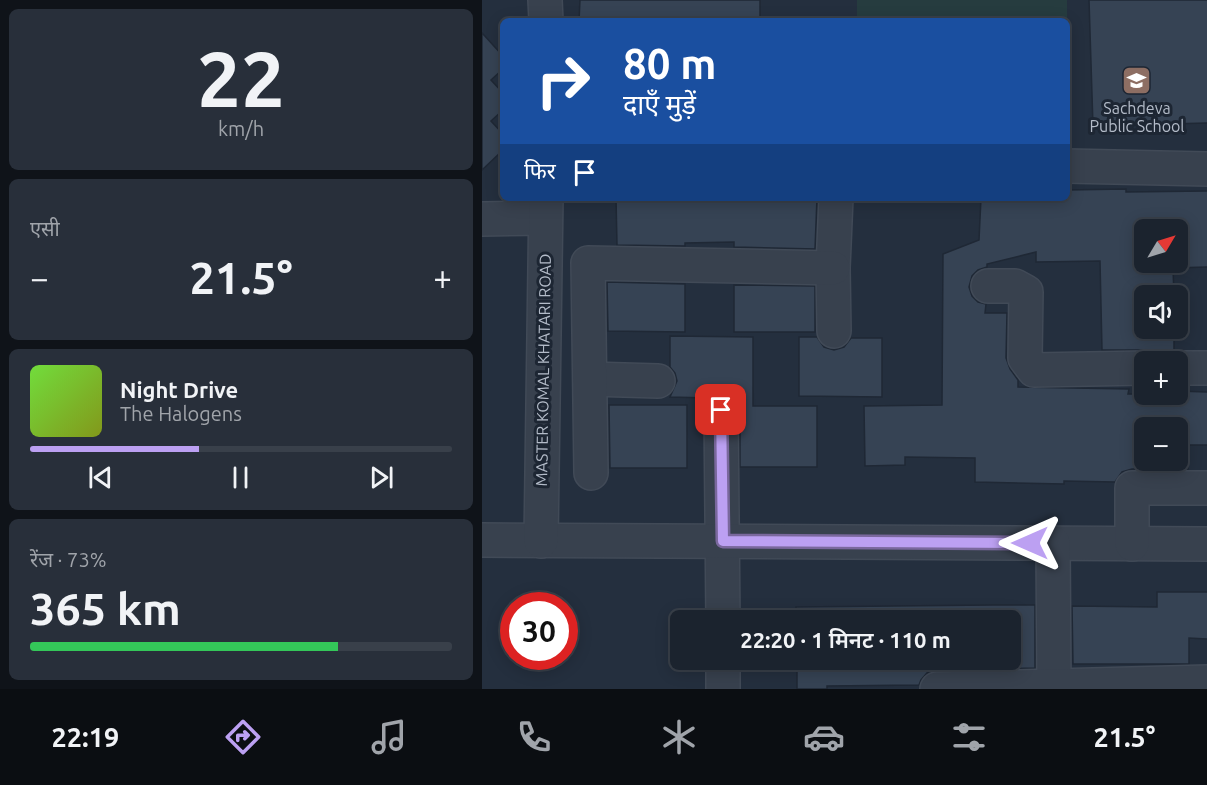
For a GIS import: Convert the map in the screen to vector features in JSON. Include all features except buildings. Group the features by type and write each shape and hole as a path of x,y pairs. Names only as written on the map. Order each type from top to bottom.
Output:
{"street":[{"path":"545,0 546,18"},
{"path":"1070,166 1208,169"},
{"path":"834,331 833,268 836,201"},
{"path":"482,219 546,208"},
{"name":"MASTER KOMAL KHATARI ROAD","path":"541,541 546,208"},
{"path":"591,473 588,263 833,268"},
{"path":"988,286 1015,286 1026,292 1025,358 1034,370 1134,368"},
{"path":"1188,368 1208,368"},
{"path":"590,379 658,381"},
{"path":"721,410 723,610"},
{"path":"1133,544 1132,488 1208,488"},
{"path":"482,540 1208,544"},
{"path":"1053,543 1055,687"},
{"path":"723,670 723,689"},
{"path":"937,689 1208,682"}],"green space":[{"path":"857,0 1067,0 1067,18 857,18"}],"place":[{"name":"Sachdeva Public School","path":"1137,80"}],"route":[{"path":"721,410 723,541 1030,543"}]}
